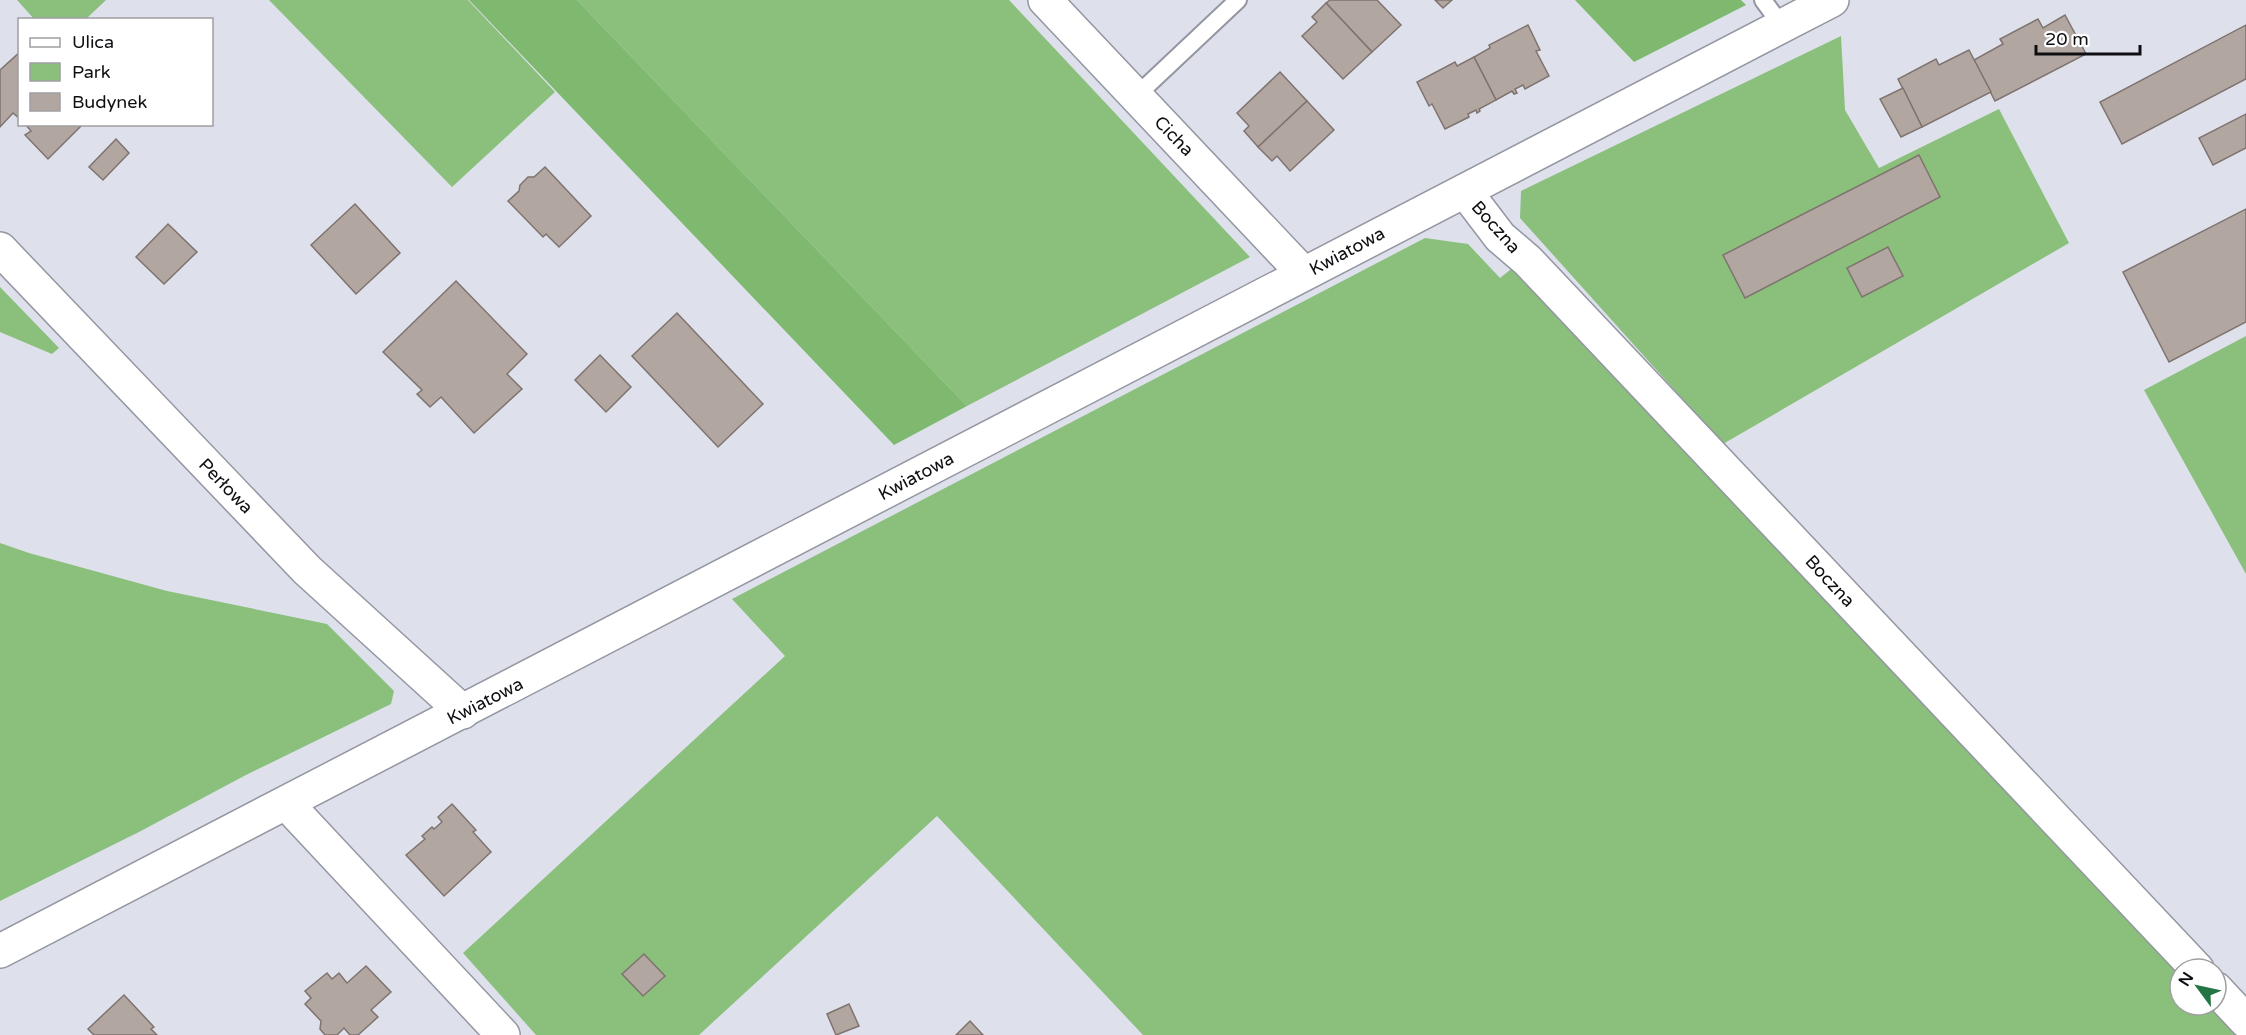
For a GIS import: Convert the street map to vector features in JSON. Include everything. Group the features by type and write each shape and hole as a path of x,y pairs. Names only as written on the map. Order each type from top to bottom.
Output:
{"street":[{"name":"Cicha","path":"1045,0 1304,273"},
{"name":"Kwiatowa","path":"0,951 591,647 1304,273 1832,0"},
{"name":"Boczna","path":"1465,191 1500,237 1536,270 2186,957"},
{"name":"Perłowa","path":"0,249 307,570 463,712"},
{"path":"287,804 503,1035"},
{"path":"2228,1002 2246,1021"}],"lane":[{"path":"1136,96 1238,0"},
{"path":"1763,0 1782,26"}],"green space":[{"path":"17,0 106,0 87,18 33,18"},
{"path":"269,0 468,0 555,92 452,187"},
{"path":"469,0 577,0 967,406 894,445"},
{"path":"577,0 1009,0 1250,257 967,406"},
{"path":"1575,0 1741,0 1746,5 1634,62"},
{"path":"1841,36 1845,110 1879,168 1999,109 2069,243 1723,444 1520,218 1521,191"},
{"path":"1425,238 1468,244 1500,278 1515,266 2169,957 2168,1017 2228,1017 2246,1035 1143,1035 937,816 699,1035 536,1035 463,953 785,656 732,599"},
{"path":"0,287 59,348 52,354 0,332"},
{"path":"2246,336 2246,574 2144,390"},
{"path":"0,543 167,591 327,624 394,691 391,704 244,776 139,832 0,901"}],"building":[{"path":"1330,0 1377,0 1401,25 1372,52 1326,3"},
{"path":"1435,0 1452,0 1443,8"},
{"path":"1326,3 1372,52 1343,79 1302,36 1317,22 1312,17"},
{"path":"2065,15 2086,54 1995,101 1974,60 2003,44 2000,39 2038,19 2043,28"},
{"path":"1528,25 1540,50 1536,51 1549,76 1525,89 1523,85 1515,89 1517,93 1514,94 1512,91 1496,100 1474,57 1490,48 1489,45"},
{"path":"2246,25 2246,79 2122,144 2100,102"},
{"path":"1969,50 1991,92 1922,127 1898,79 1936,59 1939,65"},
{"path":"18,54 18,117 13,113 0,127 0,70"},
{"path":"1474,57 1496,100 1479,109 1477,113 1476,110 1468,114 1469,117 1445,129 1432,104 1429,106 1417,82 1455,62 1457,66"},
{"path":"1280,72 1307,101 1258,147 1244,131 1249,126 1237,113"},
{"path":"1903,88 1922,127 1901,137 1880,99"},
{"path":"1307,101 1334,130 1290,171 1277,156 1272,161 1258,147"},
{"path":"2246,114 2246,148 2213,165 2199,138"},
{"path":"27,126 81,126 48,159 25,135 31,131"},
{"path":"116,139 129,153 103,180 89,167"},
{"path":"1919,155 1940,197 1745,298 1723,255"},
{"path":"545,167 591,216 559,247 546,234 543,237 508,201 519,191 520,185 528,177 534,177"},
{"path":"355,204 400,253 356,294 311,245"},
{"path":"2246,209 2246,322 2169,362 2123,272"},
{"path":"168,224 197,252 164,284 136,257"},
{"path":"1888,247 1903,276 1862,297 1847,268"},
{"path":"456,281 527,354 507,374 522,389 474,433 441,397 430,407 417,394 422,390 383,352"},
{"path":"677,313 763,404 718,447 632,356"},
{"path":"600,355 631,387 606,412 575,380"},
{"path":"452,804 476,830 473,832 491,852 444,896 406,855 425,839 422,836 442,822 438,817"},
{"path":"644,954 665,976 643,996 622,974"},
{"path":"366,966 391,992 371,1010 378,1017 358,1035 350,1035 344,1028 337,1035 325,1035 320,1029 321,1021 305,1004 311,998 305,991 327,973 332,979 339,973 347,983"},
{"path":"124,995 154,1027 151,1029 157,1035 94,1035 88,1029"},
{"path":"849,1004 859,1026 836,1035 827,1014"},
{"path":"970,1021 983,1035 956,1035"}]}
